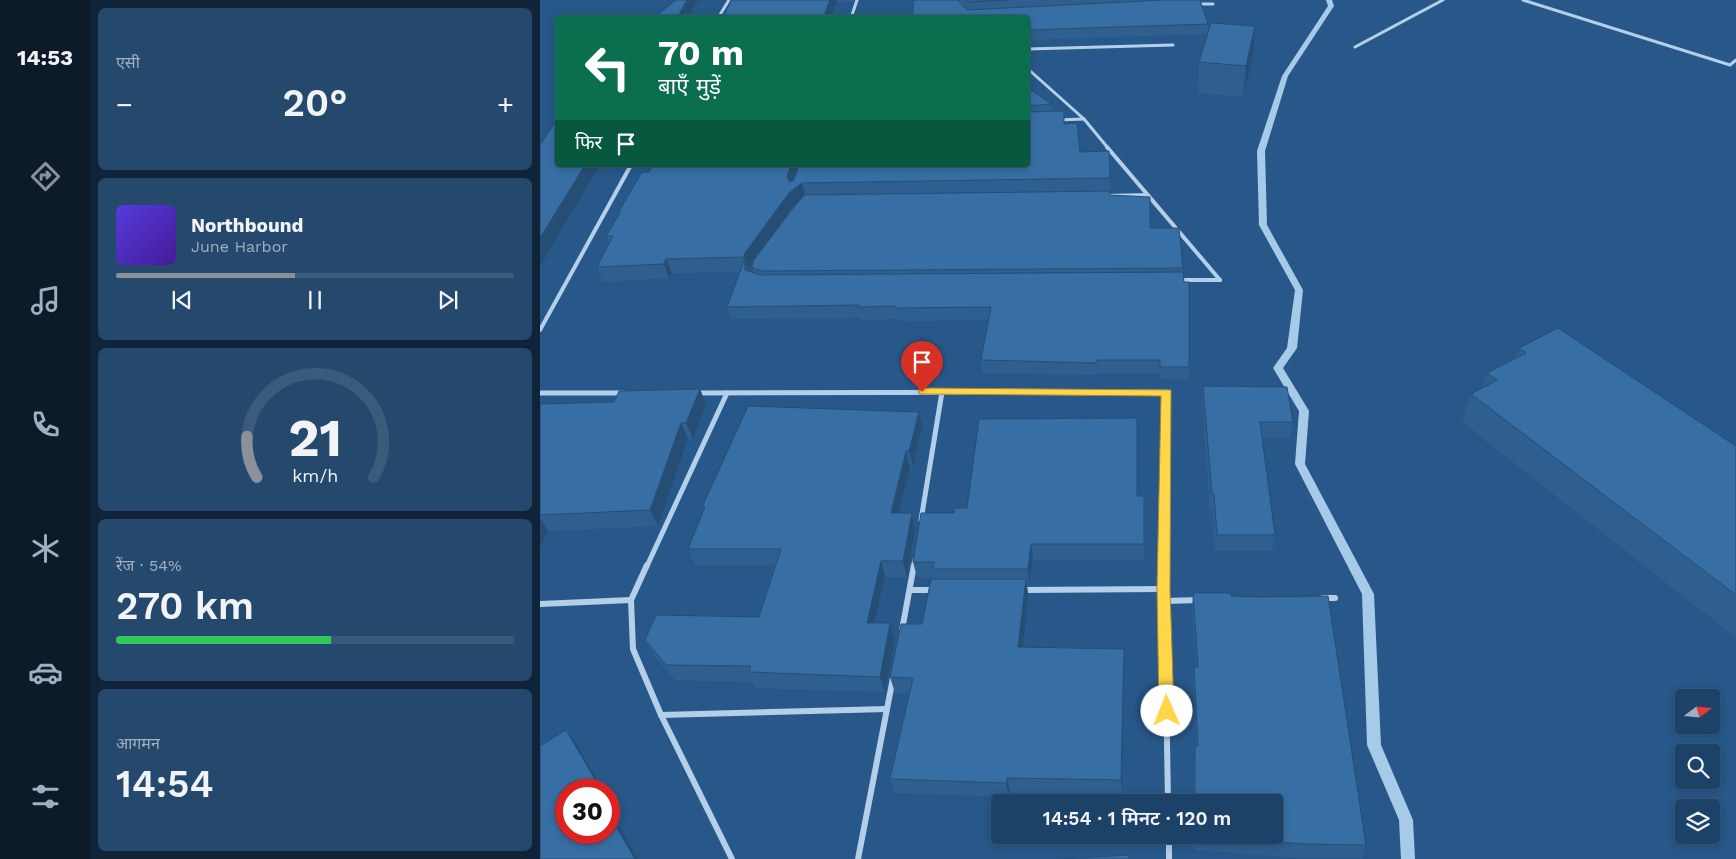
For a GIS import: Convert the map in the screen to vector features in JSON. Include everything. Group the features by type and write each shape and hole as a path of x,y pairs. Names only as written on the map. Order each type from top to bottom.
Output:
{"street":[{"path":"720,15 728,0"},
{"path":"852,15 857,0"},
{"path":"1355,47 1443,0"},
{"path":"1523,0 1730,65 1736,60"},
{"path":"1193,4 1213,4"},
{"path":"1030,49 1173,45"},
{"path":"1030,71 1084,119 1220,280 1170,280"},
{"path":"1056,120 1084,119"},
{"path":"540,330 630,167"},
{"path":"1099,196 1148,195"},
{"path":"921,524 942,392"},
{"path":"688,393 1167,392 1164,601 1168,794"},
{"path":"540,393 629,393"},
{"path":"727,393 632,600 633,649 661,715 732,859"},
{"path":"901,636 916,552"},
{"path":"1017,590 1164,589"},
{"path":"910,590 939,590"},
{"path":"1316,599 1335,598"},
{"path":"540,604 632,600"},
{"path":"1164,601 1212,600"},
{"path":"858,859 894,673"},
{"path":"661,715 887,709"},
{"path":"1169,844 1169,859"}],"building":[{"path":"676,0 687,0 679,15 657,15"},
{"path":"731,0 830,0 824,15 724,15"},
{"path":"914,0 958,0 967,10 1164,0 1200,0 1208,24 1030,30 1030,15 912,15"},
{"path":"967,0 1007,0 968,2"},
{"path":"1211,23 1255,26 1246,66 1199,62"},
{"path":"1030,89 1052,104 1030,106"},
{"path":"1061,111 1064,113 1064,124 1077,123 1080,152 1109,151 1110,178 802,183 789,193 744,257 666,259 664,264 597,267 613,236 606,236 620,213 618,213 642,172 649,172 652,167 790,167 787,177 790,182 794,180 798,167 1030,167 1030,112"},
{"path":"555,122 555,167 584,167 540,238 540,145"},
{"path":"1110,191 1110,195 1150,197 1150,228 1179,228 1183,268 763,271 752,268 753,261 805,195"},
{"path":"744,261 745,270 761,275 1183,272 1184,282 1189,282 1189,367 1160,367 1160,360 1097,360 1096,363 981,360 991,307 895,308 895,306 858,307 859,305 727,307"},
{"path":"1558,328 1736,446 1736,595 1471,394 1497,380 1487,373 1526,353 1519,348"},
{"path":"1203,386 1287,387 1293,422 1260,422 1275,535 1217,535"},
{"path":"700,389 686,423 681,423 650,510 540,515 540,404 614,402 619,391"},
{"path":"748,406 919,412 909,451 906,451 891,513 912,513 903,561 881,561 867,623 890,623 880,677 749,672 751,666 666,665 645,640 656,615 759,617 781,549 688,549 705,507 702,507"},
{"path":"1137,418 1137,496 1144,496 1144,544 1031,544 1028,569 933,569 934,562 913,562 921,513 954,513 955,508 967,508 979,419"},
{"path":"931,579 1026,579 1018,647 1124,649 1121,780 1007,778 1006,783 890,779 913,678 890,677 901,624 922,624"},
{"path":"1193,593 1231,593 1231,596 1258,597 1328,596 1366,845 1283,842 1283,794 1195,794 1195,746 1198,746 1194,667 1198,667"},
{"path":"566,730 595,779 555,779 555,844 620,844 620,833 635,859 540,859 540,746"},
{"path":"1129,855 1129,859 1061,859"}],"waterway":[{"path":"1329,0 1331,6 1285,76 1261,151 1263,225 1299,290 1292,348 1278,368 1304,411 1300,464 1368,594 1374,745 1406,820 1408,859"}],"route":[{"path":"922,392 1167,392 1164,601 1167,711"}]}
